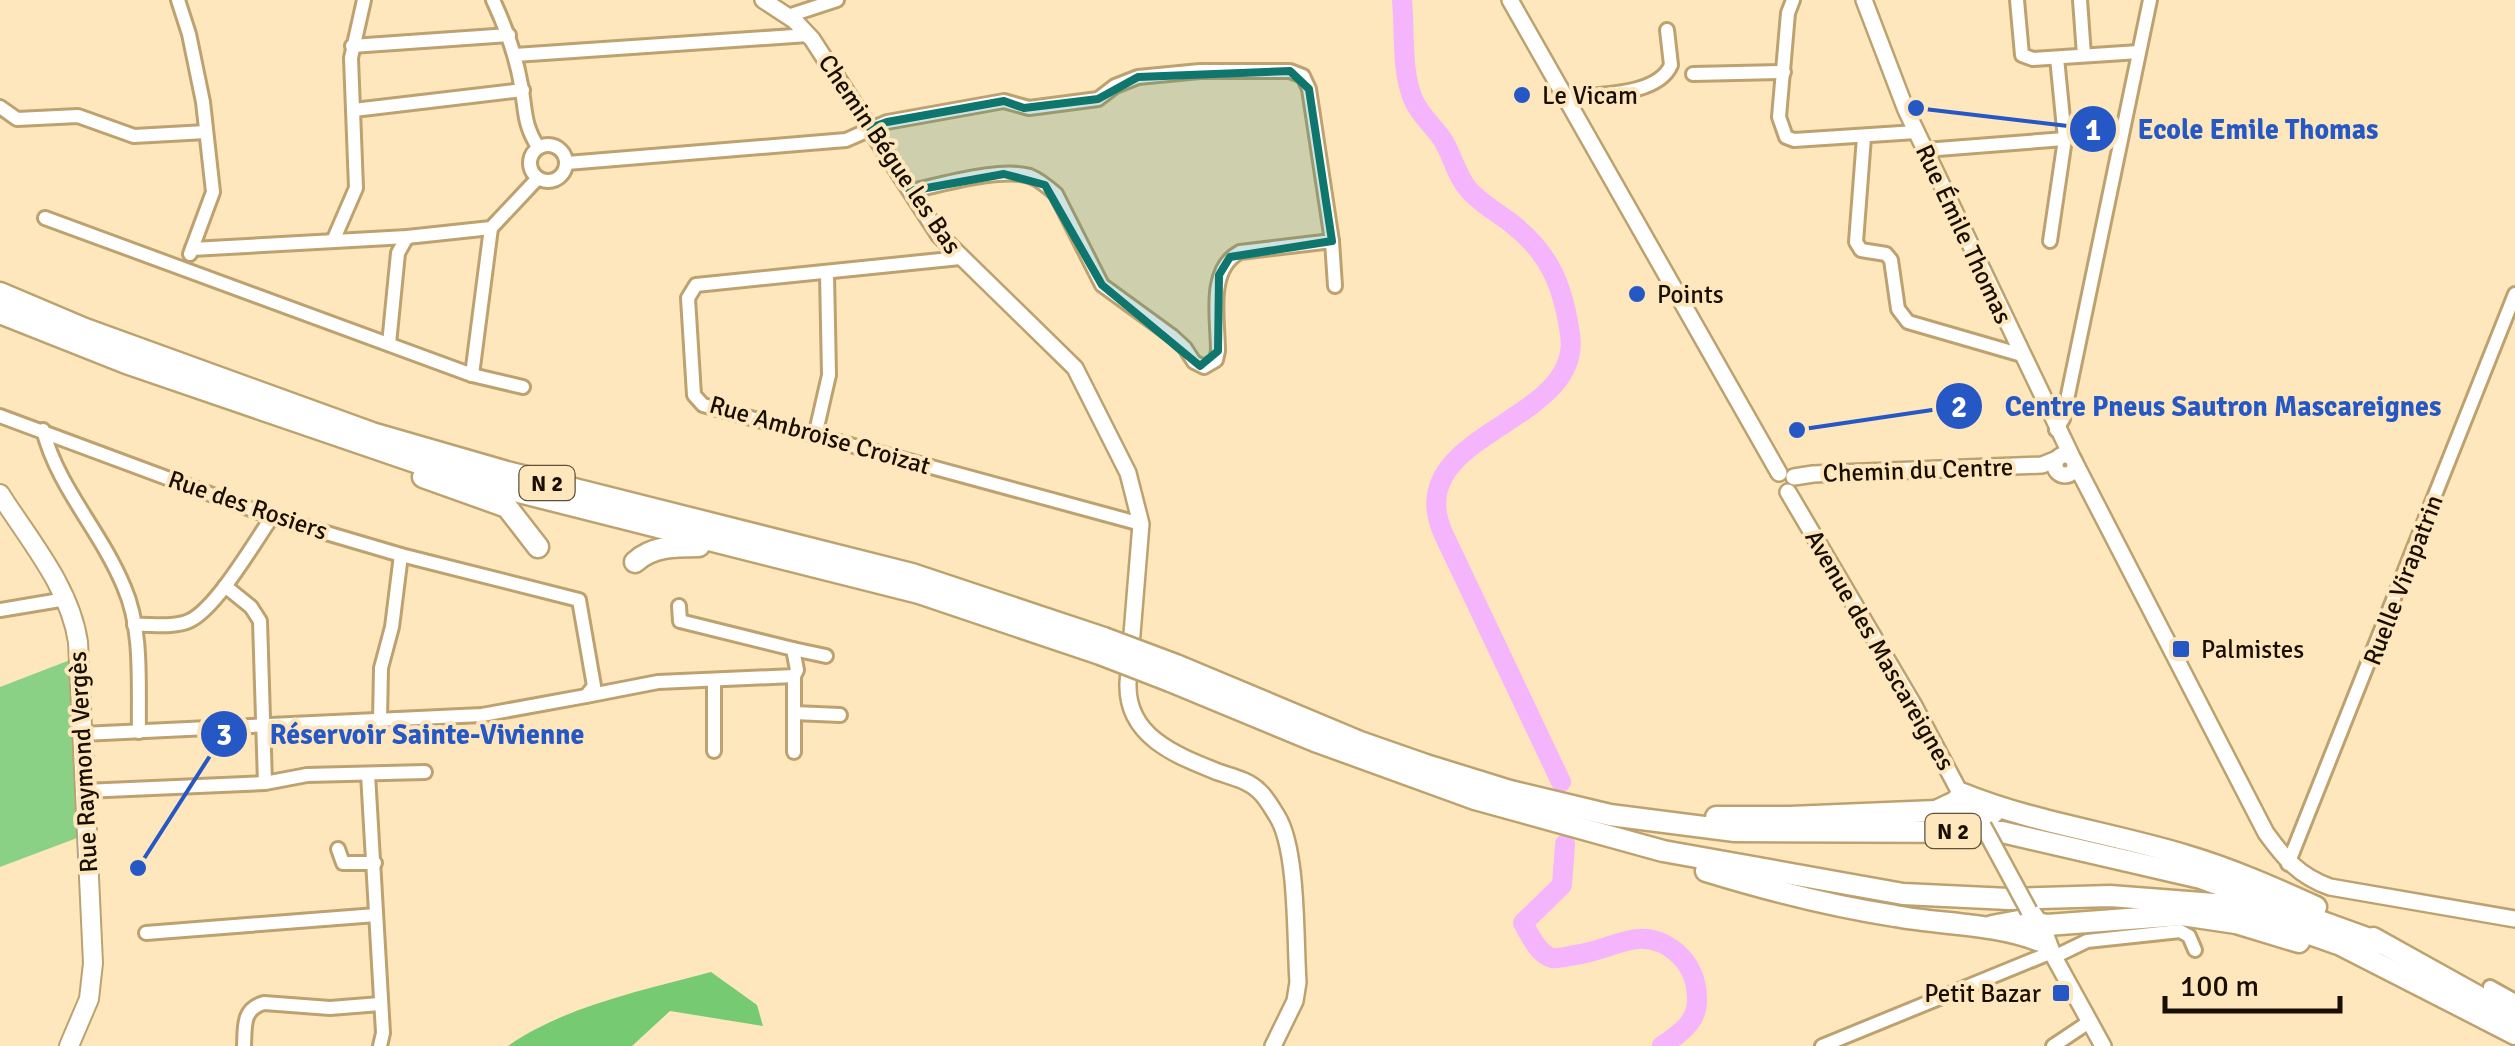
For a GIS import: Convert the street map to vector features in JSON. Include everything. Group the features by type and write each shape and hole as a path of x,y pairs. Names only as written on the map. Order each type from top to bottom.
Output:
{"highway":[{"name":"N 2","path":"0,294 85,329 372,433 507,472 912,574 1360,742 1510,792 1610,815 1735,832 2002,832 2201,878 2383,944 2515,1017"},
{"name":"N 2","path":"0,313 126,363 326,433 519,492 919,593 1102,646"},
{"path":"326,433 354,453 507,507 538,548"},
{"path":"635,562 643,554 678,546 735,547"},
{"name":"N 2","path":"1173,673 1315,741 1475,800 1663,852 1903,894 2009,899 2125,896 2227,906 2342,945 2515,1034"},
{"path":"1510,792 1738,818 1936,811 1960,812 1982,823 1999,809"},
{"path":"1936,811 1947,808 1963,794 1999,809 2189,856 2276,888 2383,944"},
{"path":"1663,852 1696,868 1811,901 1897,917 1992,926 2024,920 2045,939 2071,925 2160,916 2220,920 2339,955 2441,997"}],"main road":[{"name":"Rue Raymond Vergès","path":"0,494 66,599 78,642 94,963 89,999 69,1046"}],"street":[{"path":"178,0 189,34 213,192 184,268"},
{"path":"332,241 356,188 352,46 364,0"},
{"path":"494,0 515,55 524,121 538,146"},
{"name":"Chemin Bégue les Bas","path":"763,0 808,35 939,235 1074,368 1128,473 1141,524 1127,700 1132,716 1143,732 1162,746 1244,780 1260,791 1280,820 1288,842 1298,982 1295,1001 1273,1046"},
{"path":"788,16 837,0"},
{"name":"Avenue des Mascareignes","path":"1510,0 1787,481 1963,794 1967,808 1982,823 2103,1046"},
{"path":"1793,0 1788,14 1779,117 1786,136 1794,140 1916,132"},
{"path":"2017,0 2022,54 2033,59 2138,52"},
{"path":"2080,0 2084,56"},
{"path":"2150,0 2063,420 2061,458 2086,486 2266,833 2288,864 2308,879 2330,887 2515,919"},
{"name":"Rue Émile Thomas","path":"1869,2 1916,132 2022,355 2061,458"},
{"path":"1567,98 1660,82 1671,65 1667,30"},
{"path":"352,46 509,35"},
{"path":"515,55 808,35"},
{"path":"2050,241 2065,139 2057,58"},
{"path":"566,163 846,140 886,122 1004,101 1029,108 1098,99 1126,80 1200,71 1290,70 1303,76 1310,94 1335,286"},
{"path":"1693,74 1784,72"},
{"path":"354,110 522,90"},
{"path":"0,106 17,118 64,114 93,118 134,136 206,132"},
{"name":"Rue Émile Thomas","path":"1864,137 1856,242 1861,250 1886,254 1891,260 1900,314 1908,322 2022,355"},
{"path":"1925,150 2065,139"},
{"path":"538,146 556,146 562,150 566,163 565,171 553,180 538,178"},
{"path":"538,146 530,160 538,178"},
{"path":"910,191 1004,174 1032,177 1045,184 1056,194 1102,285 1172,336 1194,362 1204,367 1216,360 1218,275 1230,257 1240,252 1332,241"},
{"path":"472,374 492,228 538,178"},
{"path":"45,218 472,374 523,388"},
{"path":"192,250 492,228"},
{"path":"389,344 398,253 407,237"},
{"name":"Rue Ambroise Croizat","path":"960,258 828,274 702,282 690,290 688,298 697,401 1141,524"},
{"path":"815,436 829,375 828,274"},
{"name":"Ruelle Virapatrin","path":"2288,864 2515,294"},
{"name":"Rue des Rosiers","path":"0,416 272,517 578,600 594,686 586,696"},
{"path":"42,430 60,478 92,526 126,590 134,625 139,732"},
{"name":"Chemin du Centre","path":"1787,481 2061,458"},
{"path":"134,625 180,624 193,619 225,586 272,517"},
{"path":"380,720 381,668 392,626 401,555"},
{"path":"225,586 254,610 260,621 265,783"},
{"path":"0,610 66,599"},
{"path":"679,606 680,622 826,656"},
{"path":"793,650 797,670 794,752"},
{"path":"82,734 482,715 658,682 794,676"},
{"path":"714,680 714,751"},
{"path":"794,712 840,714"},
{"path":"84,791 265,783 306,775 425,772"},
{"path":"368,774 383,1040 380,1046"},
{"path":"338,850 343,863 375,862"},
{"path":"146,933 376,916"},
{"path":"1822,1046 2045,939 2087,942 2180,931 2189,936 2195,950"},
{"path":"2490,987 2515,1001"},
{"path":"244,1046 248,1012 264,1003 330,1008 380,1004"},
{"path":"2053,1046 2089,1022"}],"highlighted area":[{"path":"1290,71 1309,89 1332,241 1230,257 1219,275 1218,351 1200,366 1102,285 1045,185 1004,174 910,191 870,128 1004,101 1024,108 1098,99 1138,77"}],"green space":[{"path":"70,660 77,838 0,867 0,687"},
{"path":"711,972 757,1005 763,1026 670,1011 632,1046 508,1046 580,1010"}],"waterway":[{"path":"1402,0 1407,76 1416,105 1444,142 1469,190 1536,246 1559,286 1567,317 1567,364 1550,389 1468,449 1446,472 1436,499 1443,533 1561,782"},
{"path":"1565,844 1562,885 1523,923 1539,948 1552,958 1639,939 1663,944 1676,952 1692,973 1696,1007 1686,1027 1662,1046"}],"place":[{"name":"Le Vicam","path":"1522,95"},
{"name":"Ecole Emile Thomas","path":"1916,108"},
{"name":"Points","path":"1637,294"},
{"name":"Centre Pneus Sautron Mascareignes","path":"1797,430"},
{"name":"Palmistes","path":"2181,649"},
{"name":"Réservoir Sainte-Vivienne","path":"138,868"},
{"name":"Petit Bazar","path":"2061,993"}]}
